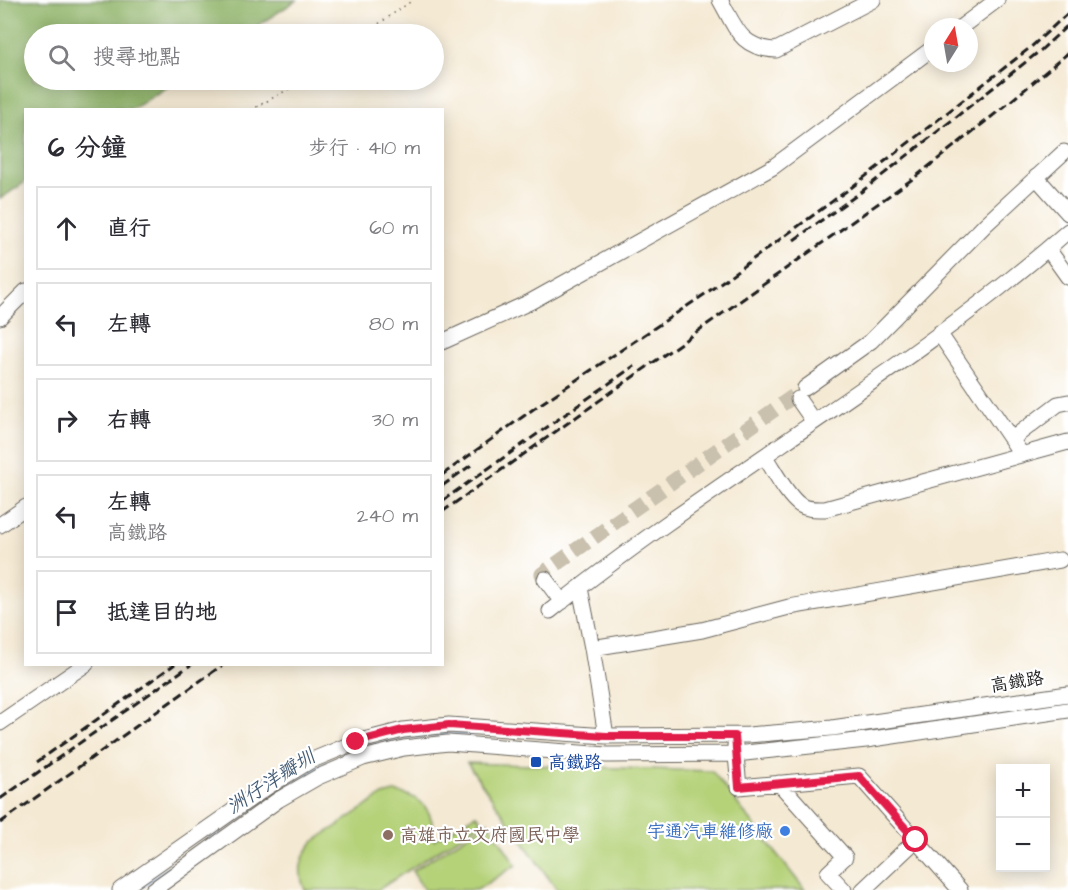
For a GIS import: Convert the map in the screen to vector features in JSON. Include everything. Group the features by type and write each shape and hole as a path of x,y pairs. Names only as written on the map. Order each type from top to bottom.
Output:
{"street":[{"path":"720,0 743,38 759,49 776,50 873,0"},
{"path":"973,18 997,0"},
{"path":"444,341 530,302 773,166 924,55"},
{"path":"813,422 802,394 871,341 986,224 1064,152"},
{"path":"1036,177 1068,213"},
{"path":"545,579 556,607 652,534 939,333 1068,231"},
{"path":"1048,249 1068,278"},
{"path":"0,317 24,293"},
{"path":"939,333 1022,455"},
{"path":"1012,439 1058,404 1068,402"},
{"path":"765,457 794,499 801,506 811,509 836,506 1068,442"},
{"path":"0,525 24,508"},
{"path":"592,648 702,630 789,607 1060,560"},
{"path":"580,588 606,736"},
{"path":"0,723 83,666"},
{"name":"高鐵路","path":"120,890 267,787 309,761 356,742 403,730 449,725 606,736 735,736 844,726 1068,694"},
{"name":"高鐵路","path":"153,890 278,800 327,773 363,758 404,748 448,743 607,755 736,754 866,740 1068,710"},
{"path":"735,736 739,787 859,776 960,890"},
{"path":"779,783 845,857 828,873 844,890"},
{"path":"863,890 916,840"}],"path":[{"path":"378,24 413,0"},
{"path":"255,108 286,90"}],"green space":[{"path":"0,0 297,0 260,24 24,24 24,90 162,90 135,108 24,108 24,183 0,199"},
{"path":"467,763 712,771 805,890 557,890"},
{"path":"394,792 413,797 425,807 432,821 434,840 477,814 482,822 378,890 305,890 301,877 301,865 313,842 383,795"},
{"path":"488,822 516,865 477,890 424,890 412,871"}],"waterway":[{"name":"洲仔洋瓣圳","path":"137,890 279,791 343,756 387,741 430,735 472,735"}],"tunnel":[{"path":"545,579 542,574 805,388"}],"railway":[{"path":"444,474 539,405 705,294 852,187 1031,47 1068,13"},
{"path":"794,240 861,192 1041,50 1068,25"},
{"path":"444,511 914,178 1068,53"},
{"path":"444,500 634,366"},
{"path":"444,485 474,463"},
{"path":"37,762 172,666"},
{"path":"0,799 189,666"},
{"path":"0,823 221,666"}],"place":[{"name":"高鐵路","path":"536,762"},
{"name":"宇通汽車維修廠","path":"785,831"},
{"name":"高雄市立文府國民中學","path":"388,835"}],"route":[{"path":"356,742 403,730 449,725 606,736 735,736 739,787 859,776 916,840"}]}
